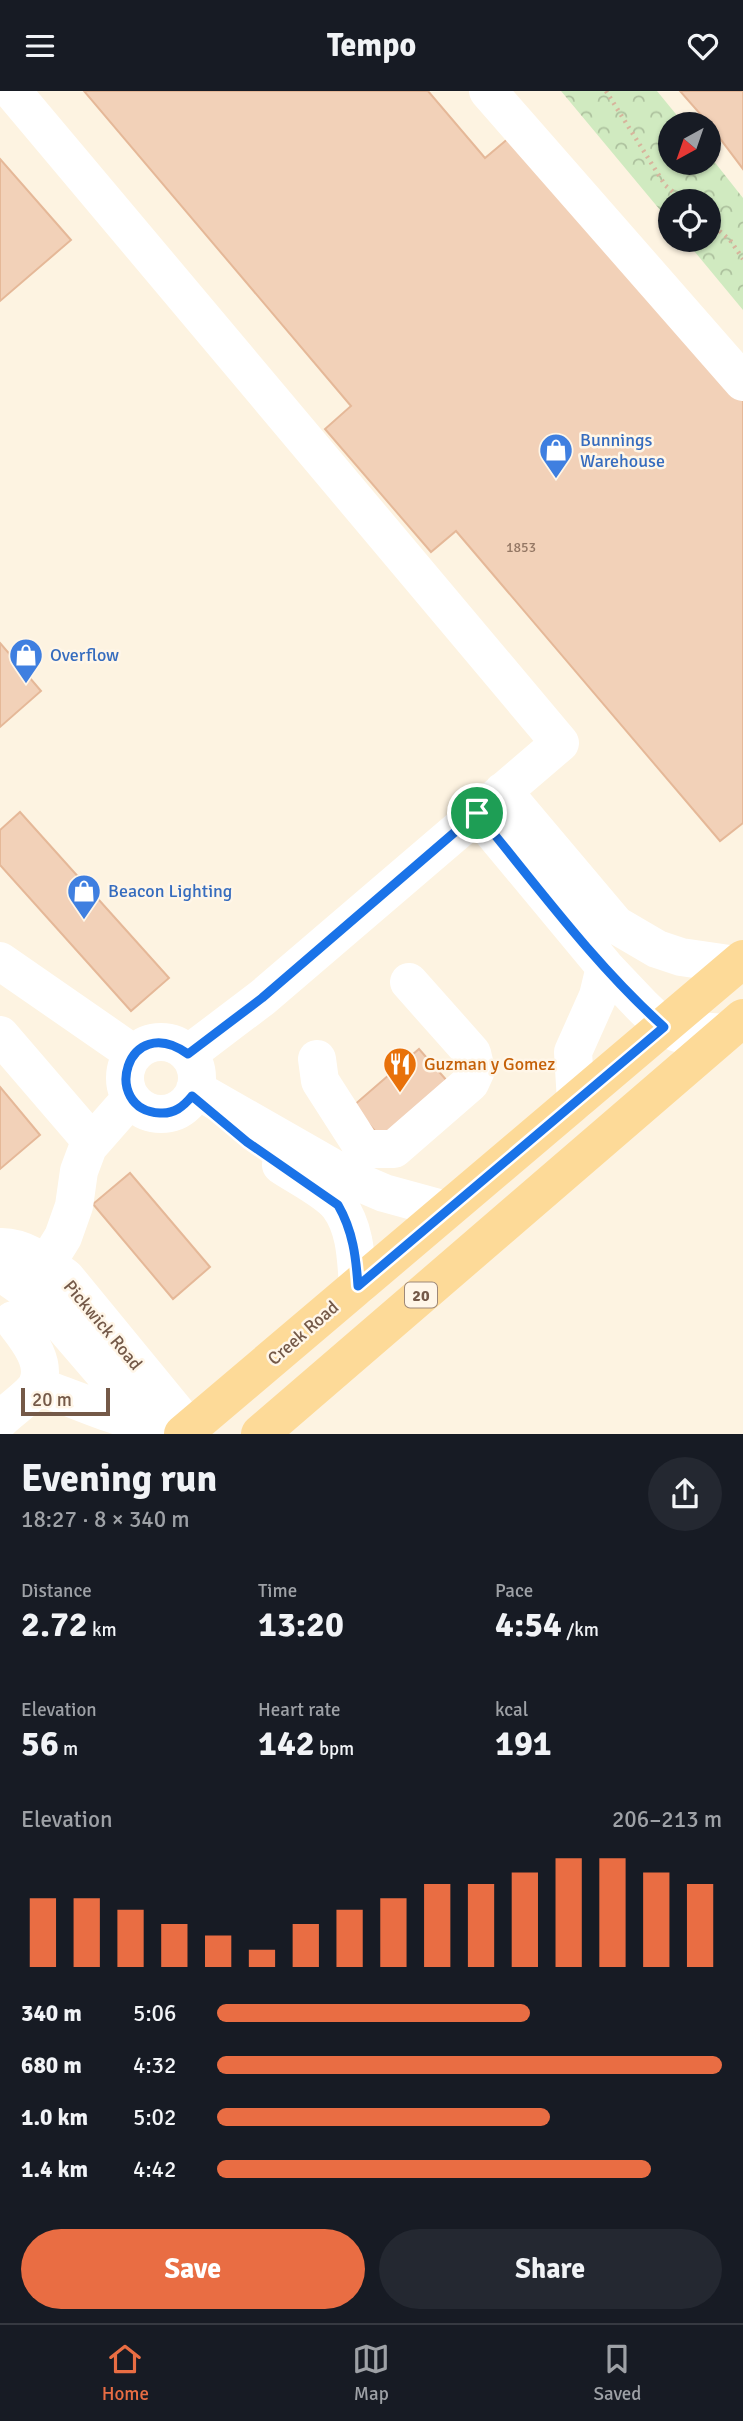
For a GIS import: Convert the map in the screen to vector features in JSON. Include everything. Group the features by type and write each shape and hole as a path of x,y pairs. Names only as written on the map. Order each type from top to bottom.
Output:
{"main road":[{"name":"Creek Road","path":"174,1431 358,1286 739,962"},
{"name":"20","path":"260,1434 734,1026"}],"lane":[{"path":"12,91 560,743 262,998 192,1080 184,1106 165,1114 152,1113 141,1108 131,1098 125,1078 127,1065 134,1054 144,1046 155,1042 177,1046 192,1080 247,1142 338,1205 355,1247 358,1286"},
{"path":"488,91 743,382"},
{"path":"490,802 617,925 657,949 681,957 739,962"},
{"path":"490,802 605,967 664,1027 687,1034 734,1026"},
{"path":"0,961 134,1054"},
{"path":"576,1101 573,1052 598,996 605,967"},
{"path":"317,1059 320,1081 361,1145 370,1149 394,1149 470,1083 476,1070 472,1053 409,982"},
{"path":"0,1035 92,1142"},
{"path":"192,1080 356,1181 384,1193 446,1210"},
{"path":"18,1293 63,1237 74,1206 79,1171 88,1147 131,1098"},
{"name":"Pickwick Road","path":"0,1247 18,1249 18,1293 66,1278 174,1431"},
{"path":"18,1293 58,1321 174,1431"},
{"path":"0,1420 37,1386 39,1372 38,1359 31,1344 18,1293"},
{"path":"37,1386 86,1405 174,1431"}],"path":[{"path":"606,91 670,189"},
{"path":"721,232 743,259"}],"green space":[{"path":"561,91 657,91 674,112 658,112 658,175 721,175 721,170 743,198 743,310 695,252 721,252 721,189 658,189 658,208"}],"building":[{"name":"Bunnings Warehouse","path":"84,91 428,91 485,158 516,132 743,401 743,823 720,841 456,531 431,552 325,429 351,406"},
{"path":"680,91 743,91 743,169 721,140 721,112 698,112"},
{"path":"0,159 71,240 0,301"},
{"path":"0,643 41,691 0,727"},
{"name":"Beacon Lighting","path":"20,812 169,978 131,1011 0,865 0,830"},
{"name":"Guzman y Gomez","path":"419,1049 448,1082 382,1139 353,1106"},
{"path":"0,1087 40,1135 0,1169"},
{"path":"130,1173 210,1267 173,1299 93,1204"}],"place":[{"name":"Bunnings Warehouse","path":"556,480"},
{"name":"Overflow","path":"26,685"},
{"name":"Beacon Lighting","path":"84,921"},
{"name":"Guzman y Gomez","path":"400,1094"}],"route":[{"path":"477,813 605,967 664,1027 358,1286 355,1247 338,1205 247,1142 192,1096 184,1106 165,1114 152,1113 141,1108 131,1098 126,1086 127,1065 134,1054 155,1042 177,1046 188,1054 262,998 477,813"}]}
